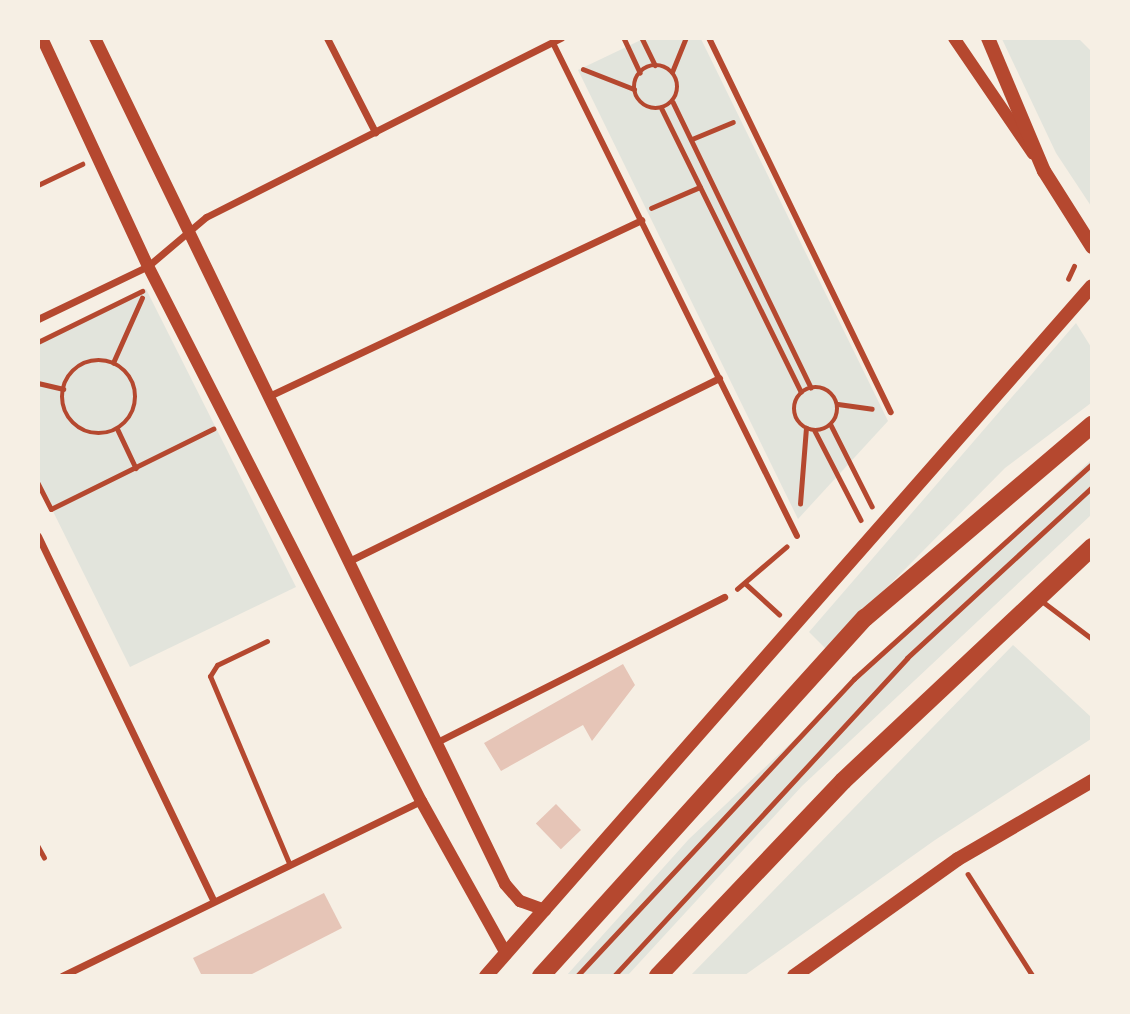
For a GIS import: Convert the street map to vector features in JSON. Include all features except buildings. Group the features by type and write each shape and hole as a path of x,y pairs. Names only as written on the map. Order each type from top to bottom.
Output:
{"main road":[{"path":"988,38 1044,171 1091,247"},
{"path":"486,975 1091,286"},
{"path":"541,975 865,618 1091,425"},
{"path":"657,975 844,780 1091,547"},
{"path":"794,975 958,859 1091,781"}],"street":[{"path":"42,38 148,266 421,801 506,954"},
{"path":"95,38 187,234 505,884 520,901 545,910"},
{"path":"327,38 374,132"},
{"path":"38,319 148,266 206,217 561,38"},
{"path":"709,38 891,412"},
{"path":"954,38 1044,171"},
{"path":"551,41 797,536"},
{"path":"266,397 639,217"},
{"path":"346,562 719,378"},
{"path":"38,536 215,901"},
{"path":"434,743 724,597"},
{"path":"62,975 421,801"}],"lane":[{"path":"1037,597 1091,639"},
{"path":"267,641 217,665 210,676 290,865"}],"path":[{"path":"624,38 640,73"},
{"path":"642,38 655,65 672,72 678,83 673,102 811,387"},
{"path":"672,72 686,38"},
{"path":"562,61 634,89 643,105 662,109 673,102"},
{"path":"634,89 640,73 655,65"},
{"path":"662,109 802,392"},
{"path":"692,139 747,116"},
{"path":"38,185 91,160"},
{"path":"639,217 700,187"},
{"path":"113,363 146,289 148,266"},
{"path":"1068,279 1074,266"},
{"path":"146,289 152,301"},
{"path":"38,342 146,289"},
{"path":"113,363 129,376 136,395 132,415 117,430 97,434 77,427 65,410 64,389 82,365 113,363"},
{"path":"38,383 64,389"},
{"path":"831,425 815,431 806,428 794,411 802,392 811,387 825,388 838,404 891,412"},
{"path":"838,404 831,425 882,526"},
{"path":"38,483 51,509 216,428 210,416"},
{"path":"724,597 746,584 797,536 806,428"},
{"path":"117,430 135,468"},
{"path":"815,431 870,536"},
{"path":"577,975 854,678 1091,464"},
{"path":"614,975 907,659 1091,487"},
{"path":"746,584 792,625"},
{"path":"38,846 44,857"},
{"path":"958,859 1033,975"}],"shaded area":[{"path":"643,39 701,39 888,421 798,519 578,70"},
{"path":"1002,39 1079,39 1091,51 1091,206 1056,153"},
{"path":"146,289 296,587 130,667 39,483 39,342"},
{"path":"1076,323 1091,347 1091,403 1005,468 826,649 809,632"},
{"path":"1091,460 1091,515 802,786 628,975 566,976 689,839"},
{"path":"1013,645 1091,717 1091,739 935,840 745,975 691,975"}]}
